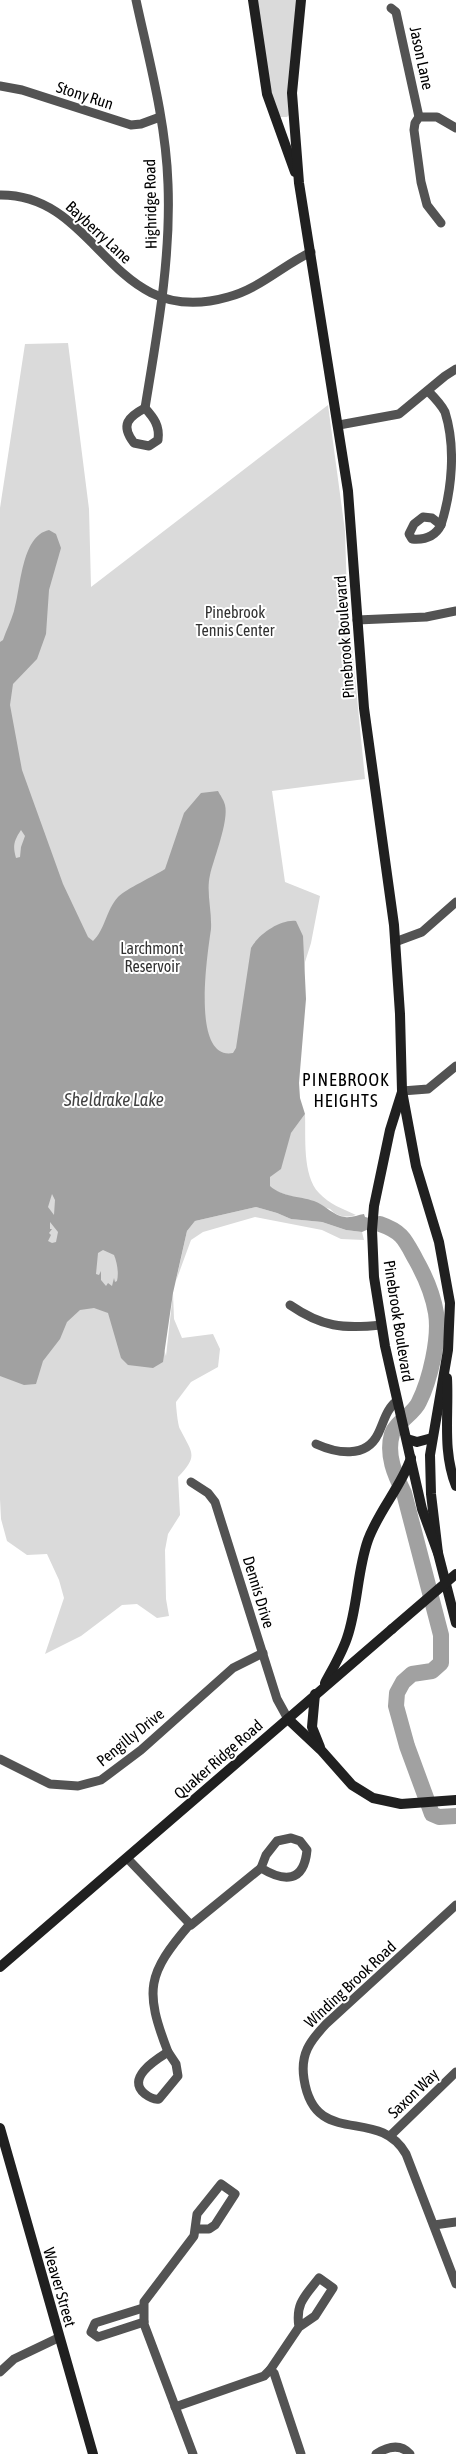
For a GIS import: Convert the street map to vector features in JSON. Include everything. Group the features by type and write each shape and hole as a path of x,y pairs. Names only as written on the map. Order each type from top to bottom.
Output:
{"street":[{"name":"Highridge Road","path":"136,0 160,117 168,182 168,235 163,299 145,408"},
{"name":"Pinebrook Boulevard","path":"253,0 264,79 275,120 299,183"},
{"name":"Pinebrook Boulevard","path":"302,0 293,77 293,117 299,183 339,425 351,519 361,686 369,758 395,942 402,1091 416,1166 439,1242 448,1282 451,1315 446,1362 432,1438 430,1480 438,1553"},
{"name":"Jason Lane","path":"391,8 396,12 419,117"},
{"name":"Stony Run","path":"0,86 22,90 131,125 141,124 160,117"},
{"path":"275,120 285,122 293,117"},
{"path":"441,223 427,205 421,182 414,130 415,123 419,117 437,118 456,128"},
{"name":"Bayberry Lane","path":"0,195 24,197 39,202 62,214 123,275 145,290 163,299 178,302 197,303 234,296 259,284 283,267 311,252"},
{"path":"339,425 399,414 456,369"},
{"path":"428,391 444,410 449,421 454,453 449,498 441,525"},
{"path":"145,408 157,422 159,433 158,440 149,446 134,443 127,426 127,420 131,415 145,408"},
{"path":"357,620 426,617 456,611"},
{"path":"395,942 422,932 456,902"},
{"path":"402,1091 428,1089 456,1066"},
{"name":"Pinebrook Boulevard","path":"402,1091 390,1130 372,1218 374,1277 381,1325 422,1509 438,1553 456,1622"},
{"path":"290,1305 306,1316 327,1325 350,1328 381,1325"},
{"path":"446,1362 449,1410 446,1445 456,1486"},
{"path":"316,1444 338,1452 364,1447 376,1438 388,1410 397,1401"},
{"path":"406,1439 417,1442 432,1438"},
{"path":"321,1750 312,1727 319,1691 347,1638 365,1548 386,1504 405,1474 411,1457"},
{"name":"Dennis Drive","path":"191,1482 208,1493 215,1502 277,1699 288,1719"},
{"name":"Quaker Ridge Road","path":"0,1967 456,1574"},
{"name":"Pengilly Drive","path":"0,1759 50,1784 78,1786 102,1780 141,1750 234,1668 263,1653"},
{"path":"288,1719 321,1750 352,1785 365,1794 391,1803 456,1800"},
{"path":"444,1800 456,1796"},
{"path":"168,2052 149,2064 140,2078 139,2085 143,2092 154,2100 159,2099 178,2076 176,2064 168,2052 156,2021 153,1989 154,1978 166,1951 190,1924 217,1905 261,1868 266,1854 277,1840 291,1838 300,1841 306,1849 306,1860 302,1867 290,1878 276,1877 261,1868"},
{"path":"127,1858 190,1924"},
{"name":"Winding Brook Road","path":"391,2135 375,2129 343,2124 326,2118 310,2100 306,2088 303,2059 308,2043 326,2024 456,1905"},
{"name":"Saxon Way","path":"391,2135 456,2072"},
{"name":"Weaver Street","path":"0,2128 4,2157 93,2454"},
{"path":"391,2135 400,2142 406,2154 456,2284"},
{"path":"193,2454 144,2322 143,2308 144,2302 194,2236 197,2214 221,2184 235,2194 215,2225 209,2229 196,2228"},
{"path":"434,2225 456,2222"},
{"path":"175,2407 255,2380 270,2370 299,2326 315,2316 333,2288 319,2278 300,2303 297,2315 299,2326"},
{"path":"143,2308 95,2323 91,2332 98,2337 144,2322"},
{"path":"0,2372 14,2359 58,2338"},
{"path":"270,2370 274,2373 301,2454"},
{"path":"376,2454 385,2448 400,2447 410,2454"}],"green space":[{"path":"256,0 298,0 291,52 289,115 287,117 280,117 275,110 262,47"},
{"name":"Larchmont Reservoir","path":"68,343 89,509 91,587 328,405 345,531 347,596 365,779 272,791 285,882 320,896 311,943 305,962 290,1134 305,1114 307,1166 314,1185 327,1200 356,1215 342,1216 330,1209 275,1191 194,1211 144,1281 166,1356 173,1293 174,1319 182,1338 213,1334 220,1349 218,1367 191,1382 176,1402 179,1427 190,1449 191,1458 185,1470 178,1477 180,1515 168,1534 165,1550 166,1599 169,1616 157,1618 137,1604 122,1605 81,1636 45,1654 64,1598 59,1580 47,1554 27,1555 7,1541 1,1519 0,1499 0,508 25,344"},
{"path":"256,1207 291,1219 322,1222 346,1230 362,1232 364,1240 341,1239 322,1230 255,1217 203,1232 191,1240 176,1281 187,1231 195,1221"}],"water":[{"name":"Sheldrake Lake","path":"49,530 56,534 61,548 49,590 46,634 37,659 13,684 10,705 22,770 63,884 88,937 93,941 97,936 118,897 133,886 165,869 184,813 201,793 218,791 226,812 209,881 211,929 205,980 205,1002 206,1023 211,1040 220,1051 233,1053 236,1048 251,948 270,929 283,923 296,921 303,936 306,999 299,1083 300,1098 305,1114 291,1133 281,1169 270,1177 270,1186 285,1194 314,1201 341,1216 350,1217 364,1214 365,1217 378,1220 380,1224 362,1232 346,1230 322,1222 291,1219 256,1207 195,1221 187,1231 173,1293 163,1362 153,1368 128,1365 121,1358 108,1313 94,1308 80,1310 67,1322 60,1339 43,1361 36,1384 24,1385 0,1376 0,642 3,640 14,611 27,552 40,534","holes":["21,830 25,836 20,857 16,858 14,844","52,1194 55,1200 54,1215 48,1207","50,1222 58,1232 56,1242 48,1241 51,1235 49,1233 52,1229 50,1229","103,1250 114,1255 118,1275 117,1281 115,1282 114,1278 112,1286 108,1283 106,1286 101,1280 101,1271 99,1275 96,1274 98,1253"]}],"waterway":[{"path":"380,1224 394,1230 409,1247 428,1286 435,1306 437,1323 433,1359 423,1393 417,1406 394,1430 390,1442 390,1450 395,1472 404,1493 441,1635 441,1663 432,1671 412,1674 403,1682 397,1693 396,1706 407,1746 432,1814 439,1817 456,1816"}],"district":[{"name":"PINEBROOK HEIGHTS","path":"346,1089"}],"park label":[{"name":"Pinebrook Tennis Center","path":"235,621"}]}
